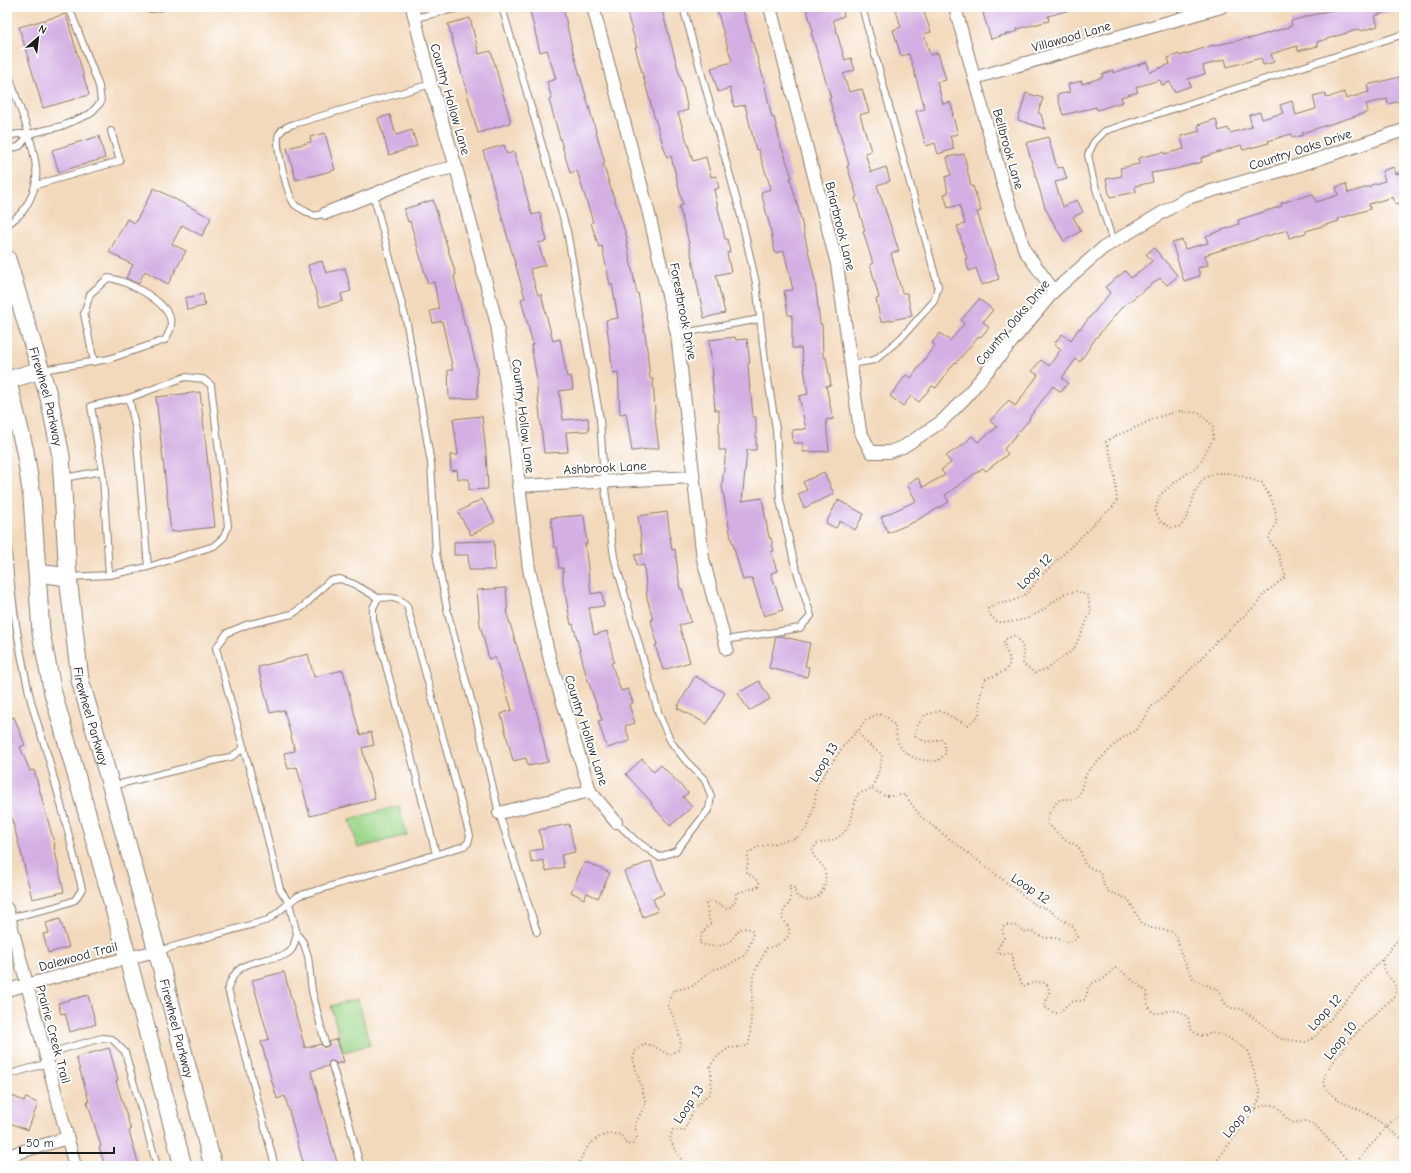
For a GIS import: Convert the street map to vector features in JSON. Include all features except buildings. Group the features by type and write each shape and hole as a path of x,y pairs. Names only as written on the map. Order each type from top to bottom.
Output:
{"main road":[{"name":"Firewheel Parkway","path":"7,259 49,398 61,456 68,577 80,680 157,951 213,1166"},
{"path":"41,370 7,379 25,451 32,497 41,633 53,693 183,1166"},
{"path":"38,573 68,577"}],"street":[{"name":"Forestbrook Drive","path":"593,7 648,210 676,334 703,559 726,645"},
{"name":"Briarbrook Lane","path":"770,7 837,264 860,431 871,452"},
{"name":"Bellbrook Lane","path":"955,7 1002,181 1025,251 1054,291"},
{"name":"Villawood Lane","path":"974,78 1221,7"},
{"name":"Country Hollow Lane","path":"413,13 431,84 456,167 497,325 511,414 518,486 529,569 548,652 590,791 616,822"},
{"name":"Country Oaks Drive","path":"871,452 889,452 903,447 941,422 966,398 1054,291 1103,248 1187,198 1300,165 1404,130"},
{"path":"326,213 373,193 427,173 456,167"},
{"name":"Ashbrook Lane","path":"518,486 692,477"},
{"path":"499,812 590,791"},
{"name":"Prairie Creek Trail","path":"8,913 75,1166"},
{"name":"Dalewood Trail","path":"7,990 157,951"},
{"path":"7,1156 67,1138"}],"lane":[{"path":"7,137 17,134 29,134 62,126 90,114 101,102 99,86 69,7"},
{"path":"139,7 153,9 162,7"},
{"path":"413,13 463,7"},
{"path":"502,7 567,231 600,419 604,481 614,557 659,715 671,742 686,761 706,780 711,796 709,809 676,851 658,857 635,840 616,822"},
{"path":"683,7 738,208 756,283 765,361 776,429 780,500 794,562 811,616 800,628 726,645"},
{"path":"851,364 875,360 901,338 934,301 938,286 862,7"},
{"path":"1113,242 1093,179 1088,155 1094,142 1105,131 1404,34"},
{"path":"7,70 29,134 37,167 36,186 24,209 7,226"},
{"path":"326,213 314,216 296,206 290,197 279,153 277,140 279,133 285,127 294,124 431,84"},
{"path":"36,186 120,161 111,131"},
{"path":"7,150 20,146 29,134"},
{"path":"373,193 407,324 431,463 436,553 448,614 478,725 499,812 537,932"},
{"path":"41,370 94,362 109,359 165,340 172,326 169,315 156,300 119,279 108,278 90,294 84,314 94,362"},
{"path":"676,334 760,319"},
{"path":"68,577 109,576 148,567 214,546 224,537 228,526 211,385 203,379 185,377 129,398 91,406 102,471 109,576"},
{"path":"129,398 136,430 148,567"},
{"path":"62,478 102,471"},
{"path":"7,529 13,612 30,697 74,853 82,889 75,900 55,907 8,913"},
{"path":"157,951 268,920 289,903 298,896 464,846 468,843 470,836 407,606 401,600 394,598 378,598 354,584 340,578 329,581 304,606 292,614 246,625 227,633 216,648 260,807 280,889 289,903 297,934 303,942 308,956 312,991 325,1043"},
{"path":"378,598 373,608 373,618 436,854"},
{"path":"111,786 231,757 244,748"},
{"path":"276,1166 228,989 231,979 237,970 248,964 287,955 293,948 297,934"},
{"path":"7,1075 102,1038 112,1038 125,1052 157,1166"},
{"path":"332,1065 360,1166"}],"path":[{"name":"Loop 12","path":"859,729 866,720 878,714 889,719 896,728 898,739 906,753 921,761 938,761 946,753 944,743 941,739 929,742 922,741 914,735 917,726 925,715 940,711 968,725 979,716 982,687 985,679 1003,673 1008,668 1010,660 1004,647 1004,640 1015,636 1021,643 1024,654 1023,664 1035,672 1048,668 1074,649 1091,612 1088,596 1077,591 1064,594 1040,612 1026,619 1010,622 997,622 989,614 988,609 996,604 1009,602 1020,598 1027,593 1039,578 1114,506 1118,500 1116,479 1112,459 1106,442 1112,437 1162,416 1178,411 1200,413 1213,426 1213,440 1198,466 1175,482 1160,495 1155,510 1160,521 1172,528 1181,526 1188,515 1196,490 1203,479 1216,473 1232,473 1262,483 1276,512 1276,523 1269,536 1269,540 1278,552 1285,574 1284,578 1264,594 1256,605 1218,640 1170,691 1151,707 1137,730 1122,738 1089,770 1084,776 1079,795 1076,798 1071,800 1063,799 1057,802 1047,817 1048,824 1065,840 1076,845 1080,849 1085,865 1099,872 1102,876 1104,886 1107,891 1128,899 1143,925 1170,931 1176,935 1181,954 1193,978 1199,982 1220,990 1224,1002 1228,1006 1242,1009 1275,1036 1282,1039 1305,1042 1314,1038 1382,959"},
{"path":"859,729 860,735 866,742 882,755 881,766 876,775 872,789"},
{"name":"Loop 13","path":"578,1166 582,1156 593,1140 610,1133 621,1135 627,1145 633,1144 637,1138 635,1124 646,1103 633,1060 635,1051 644,1044 653,1046 669,1055 678,1050 681,1042 677,1025 668,1006 672,991 693,986 712,970 728,965 745,955 753,937 752,930 746,928 739,929 728,943 718,946 708,946 699,943 703,932 710,924 706,904 710,900 726,908 731,907 736,900 736,893 758,887 759,882 747,872 748,853 758,847 797,838 808,827 818,785 844,745 859,729"},
{"name":"Loop 12","path":"872,789 885,796 905,795 921,817 1037,906 1044,907 1073,926 1077,937 1073,941 1067,942 1055,938 1045,938 1032,932 1024,932 1017,926 1006,925 1002,928 1004,938 998,950 1000,954 1003,955 1009,953 1013,955 1013,968 1022,985 1025,986 1042,982 1047,986 1049,992 1045,1007 1057,1013 1061,1012 1071,1002 1084,1000 1087,990 1092,983 1105,978 1114,968 1118,968 1147,992 1149,1009 1154,1013 1159,1014 1176,1011 1188,1018 1192,1031 1197,1034 1203,1036 1212,1033 1226,1036 1248,1051 1260,1092 1260,1097 1255,1109"},
{"name":"Loop 13","path":"681,1166 683,1162 670,1139 673,1130 684,1131 694,1109 710,1092 712,1078 710,1066 717,1057 728,1048 748,1046 750,1039 753,975 767,948 778,945 784,941 789,933 789,927 782,918 783,912 790,902 790,886 794,888 797,897 808,900 814,899 823,890 826,879 824,868 814,858 812,851 816,844 835,839 844,833 851,821 857,794 872,789"},
{"path":"1382,959 1404,932"},
{"name":"Loop 10","path":"1382,959 1385,972 1394,981 1396,992 1394,996 1356,1033 1327,1070 1324,1077 1324,1084 1333,1096 1370,1115 1391,1132 1404,1140"},
{"name":"Loop 9","path":"1213,1166 1255,1109 1265,1105 1270,1105 1280,1108 1290,1121 1298,1123 1304,1121 1315,1125 1354,1166"},
{"path":"1354,1166 1386,1127 1404,1109"}],"green space":[{"path":"399,806 407,835 358,848 350,819"},
{"path":"358,999 370,1045 343,1052 331,1006"}]}
